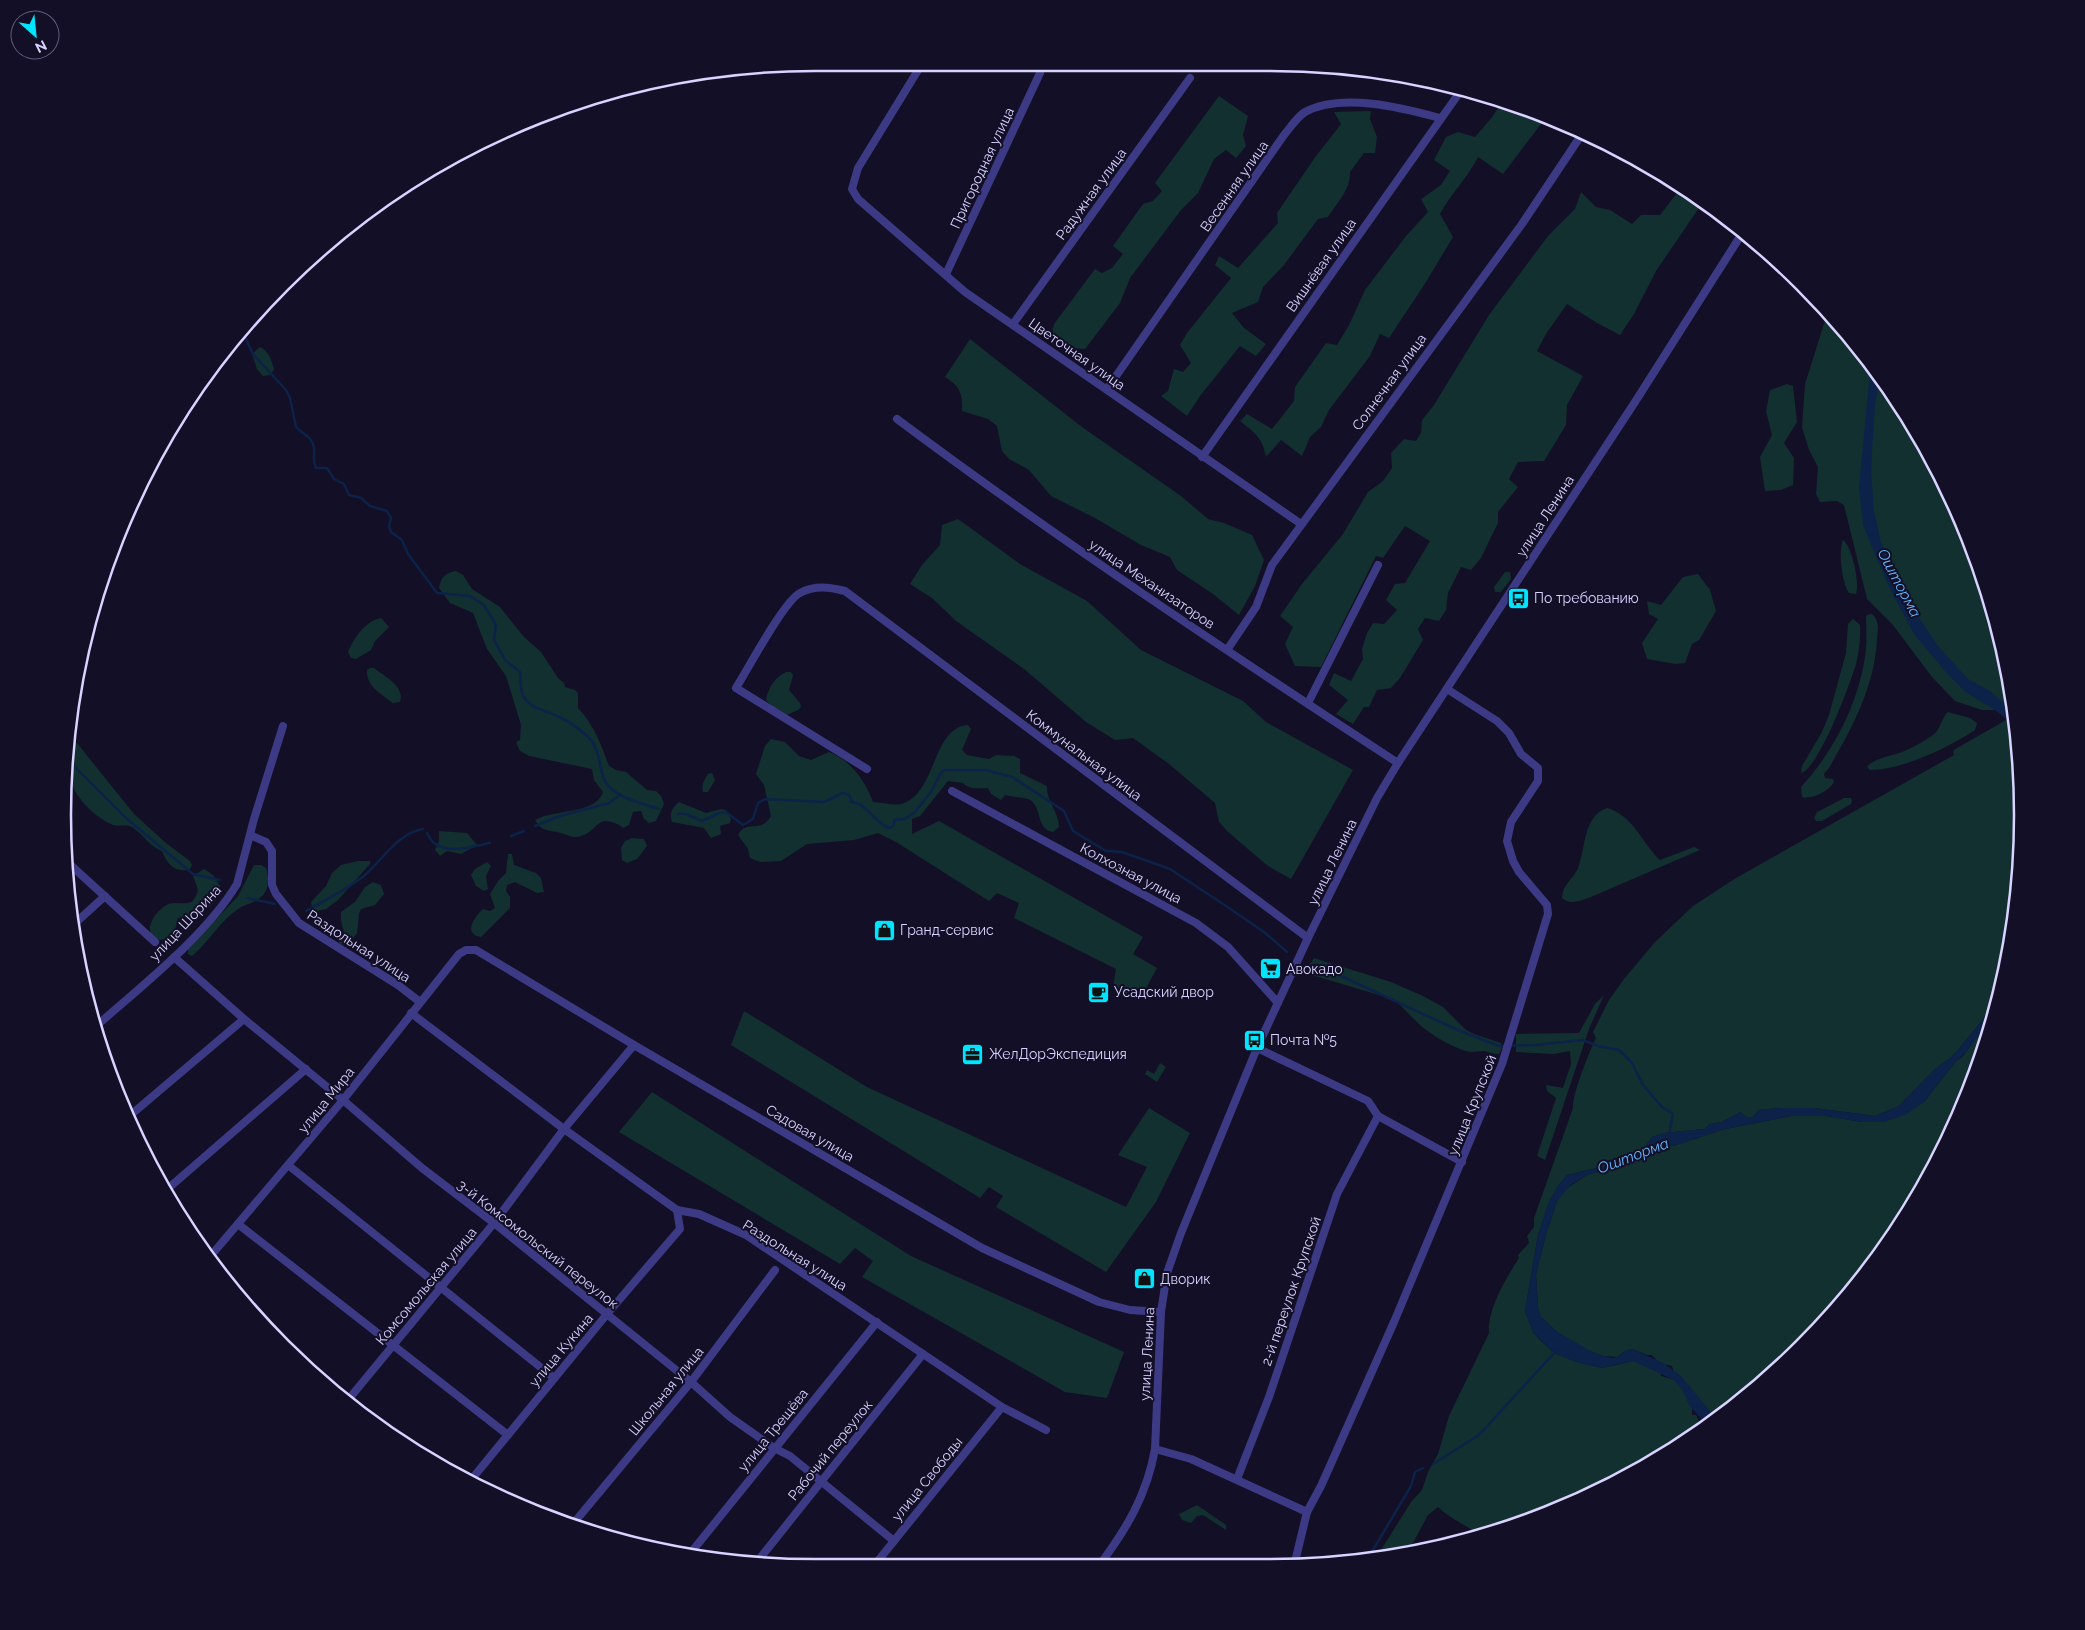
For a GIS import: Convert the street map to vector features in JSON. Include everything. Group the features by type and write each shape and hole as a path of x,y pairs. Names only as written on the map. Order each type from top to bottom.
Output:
{"street":[{"name":"Цветочная улица","path":"918,71 858,168 852,189 858,199 965,292 1301,524"},
{"name":"Пригородная улица","path":"946,274 1040,73"},
{"name":"Радужная улица","path":"1013,324 1190,78"},
{"name":"Вишнёвая улица","path":"1202,457 1457,96"},
{"name":"Весенняя улица","path":"1107,389 1284,135 1304,112 1329,105 1363,103 1395,106 1440,118"},
{"name":"Солнечная улица","path":"1227,650 1256,607 1272,565 1522,224 1579,139"},
{"name":"улица Ленина","path":"1103,1559 1124,1529 1145,1490 1155,1449 1161,1312 1167,1273 1181,1233 1257,1048 1308,938 1377,798 1398,763 1635,402 1739,238"},
{"name":"улица Механизаторов","path":"897,419 978,479 1227,650 1398,763"},
{"path":"1308,703 1378,566"},
{"name":"Коммунальная улица","path":"867,768 736,688 791,599 810,588 827,586 845,590 1308,938"},
{"name":"улица Крупской","path":"1296,1558 1306,1512 1329,1468 1462,1162 1507,1052 1548,914 1547,905 1519,872 1513,861 1507,841 1512,822 1538,781 1538,768 1521,754 1509,733 1497,721 1447,689"},
{"name":"улица Шорина","path":"101,1022 174,957 215,913 237,884 283,726"},
{"name":"Колхозная улица","path":"952,791 1196,923 1228,947 1278,1003"},
{"name":"Раздольная улица","path":"250,835 266,842 272,851 272,885 276,894 299,923 398,985 420,1002"},
{"path":"73,868 155,942"},
{"path":"79,919 105,896"},
{"name":"Садовая улица","path":"459,954 470,949 480,951 634,1045 982,1248 1099,1302 1130,1310 1161,1312"},
{"name":"улица Мира","path":"214,1252 343,1100 459,954"},
{"name":"3-й Комсомольский переулок","path":"174,957 244,1019 422,1168 607,1314 730,1417 774,1448 790,1456 894,1541"},
{"name":"Раздольная улица","path":"412,1013 564,1129 677,1210 698,1214 746,1235 1002,1407 1046,1430"},
{"path":"134,1112 244,1019"},
{"name":"Комсомольская улица","path":"351,1396 494,1223 564,1129 634,1045"},
{"path":"1257,1048 1368,1101 1378,1116 1462,1162"},
{"path":"171,1186 306,1070"},
{"name":"2-й переулок Крупской","path":"1237,1479 1269,1397 1337,1194 1378,1116"},
{"path":"288,1165 554,1378"},
{"name":"улица Кукина","path":"474,1476 607,1314 680,1229 677,1210"},
{"path":"238,1224 508,1435"},
{"name":"Школьная улица","path":"577,1519 690,1382 775,1270"},
{"name":"улица Трещёва","path":"694,1548 876,1322"},
{"name":"Рабочий переулок","path":"761,1557 923,1354"},
{"name":"улица Свободы","path":"879,1559 1002,1407"},
{"path":"1155,1449 1191,1459 1306,1512"}],"green space":[{"path":"1219,96 1248,116 1243,135 1246,146 1236,158 1226,150 1214,159 1198,193 1181,210 1130,278 1120,303 1085,349 1071,348 1052,333 1054,324 1095,269 1102,273 1112,268 1123,254 1113,246 1143,204 1153,201 1162,191 1155,183"},
{"path":"1498,108 1541,124 1503,174 1478,157 1440,214 1453,237 1389,338 1380,334 1370,356 1329,410 1321,427 1310,437 1302,456 1281,440 1266,457 1258,436 1240,421 1247,414 1272,429 1294,401 1295,387 1326,343 1337,345 1349,325 1365,290 1406,236 1428,212 1421,199 1441,185 1450,171 1434,160 1446,137 1458,132 1475,137"},
{"path":"1371,111 1370,119 1377,137 1375,153 1364,153 1350,172 1346,190 1328,217 1318,219 1284,265 1263,287 1258,302 1232,313 1244,328 1266,344 1256,356 1240,346 1200,396 1187,416 1161,396 1168,391 1174,369 1183,372 1191,363 1180,345 1187,333 1231,278 1215,265 1219,256 1238,268 1278,223 1277,213 1316,156 1341,124 1334,112"},
{"path":"1581,192 1596,207 1610,210 1632,224 1641,215 1660,215 1677,193 1699,208 1656,271 1634,314 1620,335 1567,304 1546,334 1537,351 1583,376 1567,405 1566,425 1544,461 1518,462 1509,479 1518,487 1498,512 1498,523 1481,558 1471,570 1461,567 1448,593 1446,610 1439,621 1425,618 1418,629 1423,640 1400,678 1391,688 1377,690 1369,707 1364,707 1353,724 1336,714 1348,700 1329,685 1334,673 1351,681 1363,659 1362,649 1367,633 1373,623 1384,624 1397,610 1386,600 1395,584 1405,583 1430,541 1405,526 1383,558 1376,556 1321,667 1295,666 1285,644 1293,627 1280,616 1302,584 1343,534 1368,492 1383,481 1392,468 1391,453 1404,439 1416,441 1421,433 1422,420 1434,405 1489,315 1548,236 1575,209"},
{"path":"1825,321 1860,362 1888,402 1914,443 1937,486 1957,530 1974,576 1988,623 2005,706 1994,710 1982,710 1955,701 1932,677 1893,625 1867,599 1844,505 1837,501 1820,502 1816,494 1818,467 1809,450 1802,427 1805,384"},
{"path":"970,339 1082,427 1181,496 1208,519 1224,523 1252,535 1264,560 1255,586 1239,615 1213,594 1177,570 1170,557 1141,545 1095,518 1051,496 1029,470 1009,459 1002,451 997,426 988,419 962,411 961,395 957,387 945,377"},
{"path":"260,347 266,351 271,360 274,370 270,375 263,376 257,369 252,354"},
{"path":"1787,384 1793,386 1797,422 1784,443 1794,458 1793,485 1781,490 1765,491 1760,457 1772,435 1766,411 1770,390"},
{"path":"958,519 1020,564 1087,601 1141,650 1243,701 1266,722 1353,770 1291,879 1268,866 1228,832 1219,822 1215,803 1169,764 1133,738 1115,740 1086,722 1024,669 956,621 932,598 910,584 922,565 940,545 942,525"},
{"path":"1843,540 1849,550 1854,566 1857,582 1856,594 1849,593 1844,582 1841,559"},
{"path":"456,571 463,575 472,589 500,607 524,637 541,652 565,687 578,693 578,708 593,728 609,766 626,772 647,790 656,791 661,796 664,804 656,821 649,823 644,819 641,811 633,812 629,825 623,828 615,823 605,821 586,834 575,837 546,830 537,824 535,820 542,817 573,811 592,804 599,799 603,792 594,780 592,769 529,756 520,751 516,742 520,740 521,725 506,676 487,649 473,613 450,603 439,588 444,576"},
{"path":"1505,572 1510,572 1511,579 1501,592 1495,592 1494,587"},
{"path":"1698,574 1710,590 1716,611 1699,640 1692,644 1685,663 1675,664 1647,659 1642,643 1658,619 1649,614 1647,601 1661,605 1683,577"},
{"path":"1872,614 1878,629 1872,673 1854,722 1824,774 1825,778 1833,779 1834,782 1820,794 1806,798 1802,797 1801,787 1825,757 1852,705 1863,667 1866,644 1866,617"},
{"path":"381,618 389,627 375,641 371,650 356,659 351,658 348,652 353,641 365,626"},
{"path":"1853,619 1860,625 1860,640 1853,674 1825,742 1808,768 1801,773 1802,766 1822,732 1829,715 1846,653 1848,624"},
{"path":"374,668 393,682 400,691 400,702 393,703 375,689 367,676 367,670"},
{"path":"786,672 791,672 793,675 789,690 801,707 787,715 775,709 766,700 768,691 773,683"},
{"path":"1948,712 1970,718 1977,723 1975,730 1938,751 1910,762 1883,769 1870,770 1867,767 1874,761 1906,750 1930,737 1937,731"},
{"path":"2007,719 2012,766 2014,815 2012,864 1999,960 1988,1007 1982,1021 1952,1057 1935,1069 1899,1106 1875,1116 1814,1108 1759,1110 1753,1117 1747,1118 1741,1112 1722,1122 1710,1124 1704,1129 1665,1133 1652,1137 1643,1150 1634,1156 1605,1166 1567,1175 1549,1202 1538,1235 1525,1311 1533,1332 1554,1353 1577,1362 1602,1368 1633,1361 1660,1370 1661,1376 1676,1380 1672,1366 1659,1363 1652,1355 1632,1349 1618,1357 1603,1356 1587,1350 1557,1332 1541,1317 1538,1308 1536,1274 1557,1201 1564,1190 1587,1175 1643,1157 1660,1146 1673,1146 1725,1129 1791,1116 1826,1116 1862,1122 1884,1122 1924,1102 1956,1061 1963,1056 1981,1032 1957,1100 1937,1144 1914,1187 1860,1268 1796,1341 1760,1374 1707,1416 1699,1406 1692,1409 1692,1415 1696,1415 1700,1421 1642,1459 1599,1482 1555,1502 1472,1530 1438,1507 1428,1515 1412,1544 1381,1550 1411,1502 1422,1490 1428,1472 1438,1454 1449,1416 1489,1333 1489,1324 1494,1304 1519,1258 1518,1255 1529,1243 1527,1236 1534,1227 1534,1218 1573,1108 1578,1084 1596,1038 1593,1032 1609,1000 1624,979 1655,942 1693,906 1736,878 1954,755 1953,751"},
{"path":"968,725 971,729 962,750 967,755 989,759 996,755 1014,756 1020,759 1020,773 1047,786 1048,797 1057,816 1059,827 1053,832 1047,830 1041,822 1036,806 1028,799 1005,795 1001,800 991,794 988,788 971,788 963,783 948,781 920,816 912,819 912,834 939,821 1143,937 1133,954 1157,968 1139,1001 1113,987 1116,969 1014,918 1019,903 997,893 989,901 896,842 878,833 854,840 807,844 781,861 760,862 750,858 748,849 738,835 745,828 762,825 771,816 764,785 756,774 765,746 771,739 785,742 799,756 811,760 829,752 837,755 862,779 873,802 897,805 915,796 923,786 947,737 956,729"},
{"path":"75,742 134,814 166,843 190,861 192,865 190,869 176,869 166,860 162,851 154,847 140,833 132,827 113,825 105,821 82,802 72,785"},
{"path":"712,773 715,780 708,792 703,792 704,780 708,774"},
{"path":"1844,798 1851,798 1851,804 1822,821 1816,821 1814,818 1817,812"},
{"path":"679,802 706,813 721,809 726,810 731,819 730,823 720,826 721,834 711,838 704,828 672,822 672,811"},
{"path":"1607,808 1624,817 1660,860 1694,847 1700,850 1591,897 1576,902 1569,902 1562,898 1563,893 1566,885 1578,868 1589,825 1599,812"},
{"path":"439,831 467,833 477,845 461,854 447,851 440,856 435,850 439,841"},
{"path":"632,838 644,839 647,846 637,859 627,863 622,860 621,848 625,841"},
{"path":"508,854 512,854 514,865 536,873 541,878 544,892 537,893 515,882 507,885 506,891 510,897 510,908 481,937 475,935 471,929 474,920 483,909 490,911 495,908 490,894 498,881 506,873"},
{"path":"358,861 370,861 370,864 338,900 326,909 317,911 312,908 311,902 326,886 332,873 341,865"},
{"path":"487,862 491,866 486,876 488,889 484,891 476,886 471,875 475,869"},
{"path":"254,865 261,865 266,868 268,885 264,894 232,914 198,951 192,956 188,954 188,949 238,896"},
{"path":"204,869 213,875 220,886 216,900 200,912 178,918 175,930 170,938 160,940 154,937 150,932 150,928 157,913 169,904 193,901 198,891 193,876"},
{"path":"373,882 381,885 384,894 375,905 361,909 357,933 348,946 340,944 338,940 344,933 341,912 355,902 365,887"},
{"path":"1314,958 1391,982 1423,996 1443,1007 1466,1030 1501,1043 1502,1048 1499,1054 1497,1054 1484,1051 1466,1051 1452,1046 1416,1022 1392,999 1312,975 1309,972 1309,966"},
{"path":"1604,995 1589,1029 1545,1160 1537,1156 1556,1098 1547,1091 1546,1085 1563,1088 1571,1064 1570,1051 1554,1054 1516,1052 1516,1034 1579,1033 1595,1004"},
{"path":"744,1011 867,1087 1126,1207 1147,1167 1118,1155 1149,1108 1190,1133 1156,1202 1106,1272 996,1207 1003,1196 989,1187 980,1198 731,1045"},
{"path":"1160,1063 1166,1067 1157,1082 1145,1074 1147,1070 1154,1074"},
{"path":"652,1092 911,1256 1124,1352 1107,1398 1065,1392 862,1277 873,1261 855,1248 840,1264 619,1132"},
{"path":"1197,1505 1226,1525 1226,1530 1203,1515 1197,1516 1191,1523 1182,1520 1179,1514"}],"water":[{"name":"Ошторма","path":"1870,377 1878,388 1875,404 1871,470 1874,511 1880,539 1895,574 1916,613 1938,646 1968,679 1990,691 2005,704 2007,720 1995,710 1965,692 1914,634 1891,591 1876,557 1863,525 1859,487"},
{"path":"1986,1014 1981,1032 1967,1051 1956,1061 1924,1102 1905,1115 1884,1122 1862,1122 1826,1116 1791,1116 1725,1129 1673,1146 1660,1146 1643,1157 1587,1175 1572,1184 1557,1201 1536,1274 1538,1308 1541,1317 1557,1332 1594,1353 1612,1358 1618,1357 1626,1350 1632,1349 1663,1363 1681,1376 1712,1413 1702,1420 1689,1405 1683,1391 1674,1380 1633,1361 1602,1368 1577,1362 1554,1353 1533,1332 1525,1311 1538,1235 1549,1202 1567,1175 1605,1166 1634,1156 1643,1150 1652,1137 1665,1133 1704,1129 1710,1124 1722,1122 1741,1112 1747,1118 1753,1117 1759,1110 1814,1108 1875,1116 1899,1106 1935,1069 1952,1057"}],"waterway":[{"path":"245,338 253,354 286,390 290,398 296,427 313,444 316,468 327,468 334,479 344,484 349,495 361,498 370,506 387,511 391,518 389,526 391,532 402,540 408,554 437,593 470,596 484,605 496,625 494,640 505,660 520,672 521,690 526,700 533,706 568,721 587,736 593,743 599,757 604,778 613,790 629,799 659,809"},
{"path":"73,765 127,819 193,874 220,880"},
{"path":"678,814 686,814 702,821 719,813 726,812 743,825 753,819 758,803 765,799 824,802 843,793 849,795 852,802 860,804 884,826 890,828 894,825 894,820 905,819 915,812 931,792 944,770 986,770 1012,777 1064,811 1073,831 1106,851 1122,852 1170,869 1264,932 1287,952"},
{"path":"535,826 557,817 609,803 620,795"},
{"path":"306,911 353,884 366,874 398,841 414,831 423,829"},
{"path":"511,836 524,831"},
{"path":"427,833 431,840 440,847 461,849 490,843"},
{"path":"247,898 275,904"},
{"name":"Ошторма","path":"1315,964 1460,1031 1499,1046 1535,1045 1583,1040 1598,1046 1619,1050 1632,1063 1643,1085 1662,1107 1673,1114 1669,1134"},
{"path":"1433,1464 1479,1435 1556,1351"},
{"path":"1372,1551 1411,1486 1415,1472 1423,1468"}],"place":[{"name":"По требованию","path":"1518,598"},
{"name":"Гранд-сервис","path":"884,930"},
{"name":"Авокадо","path":"1270,969"},
{"name":"Усадский двор","path":"1098,992"},
{"name":"Почта №5","path":"1254,1040"},
{"name":"ЖелДорЭкспедиция","path":"973,1054"},
{"name":"Дворик","path":"1144,1279"}]}
